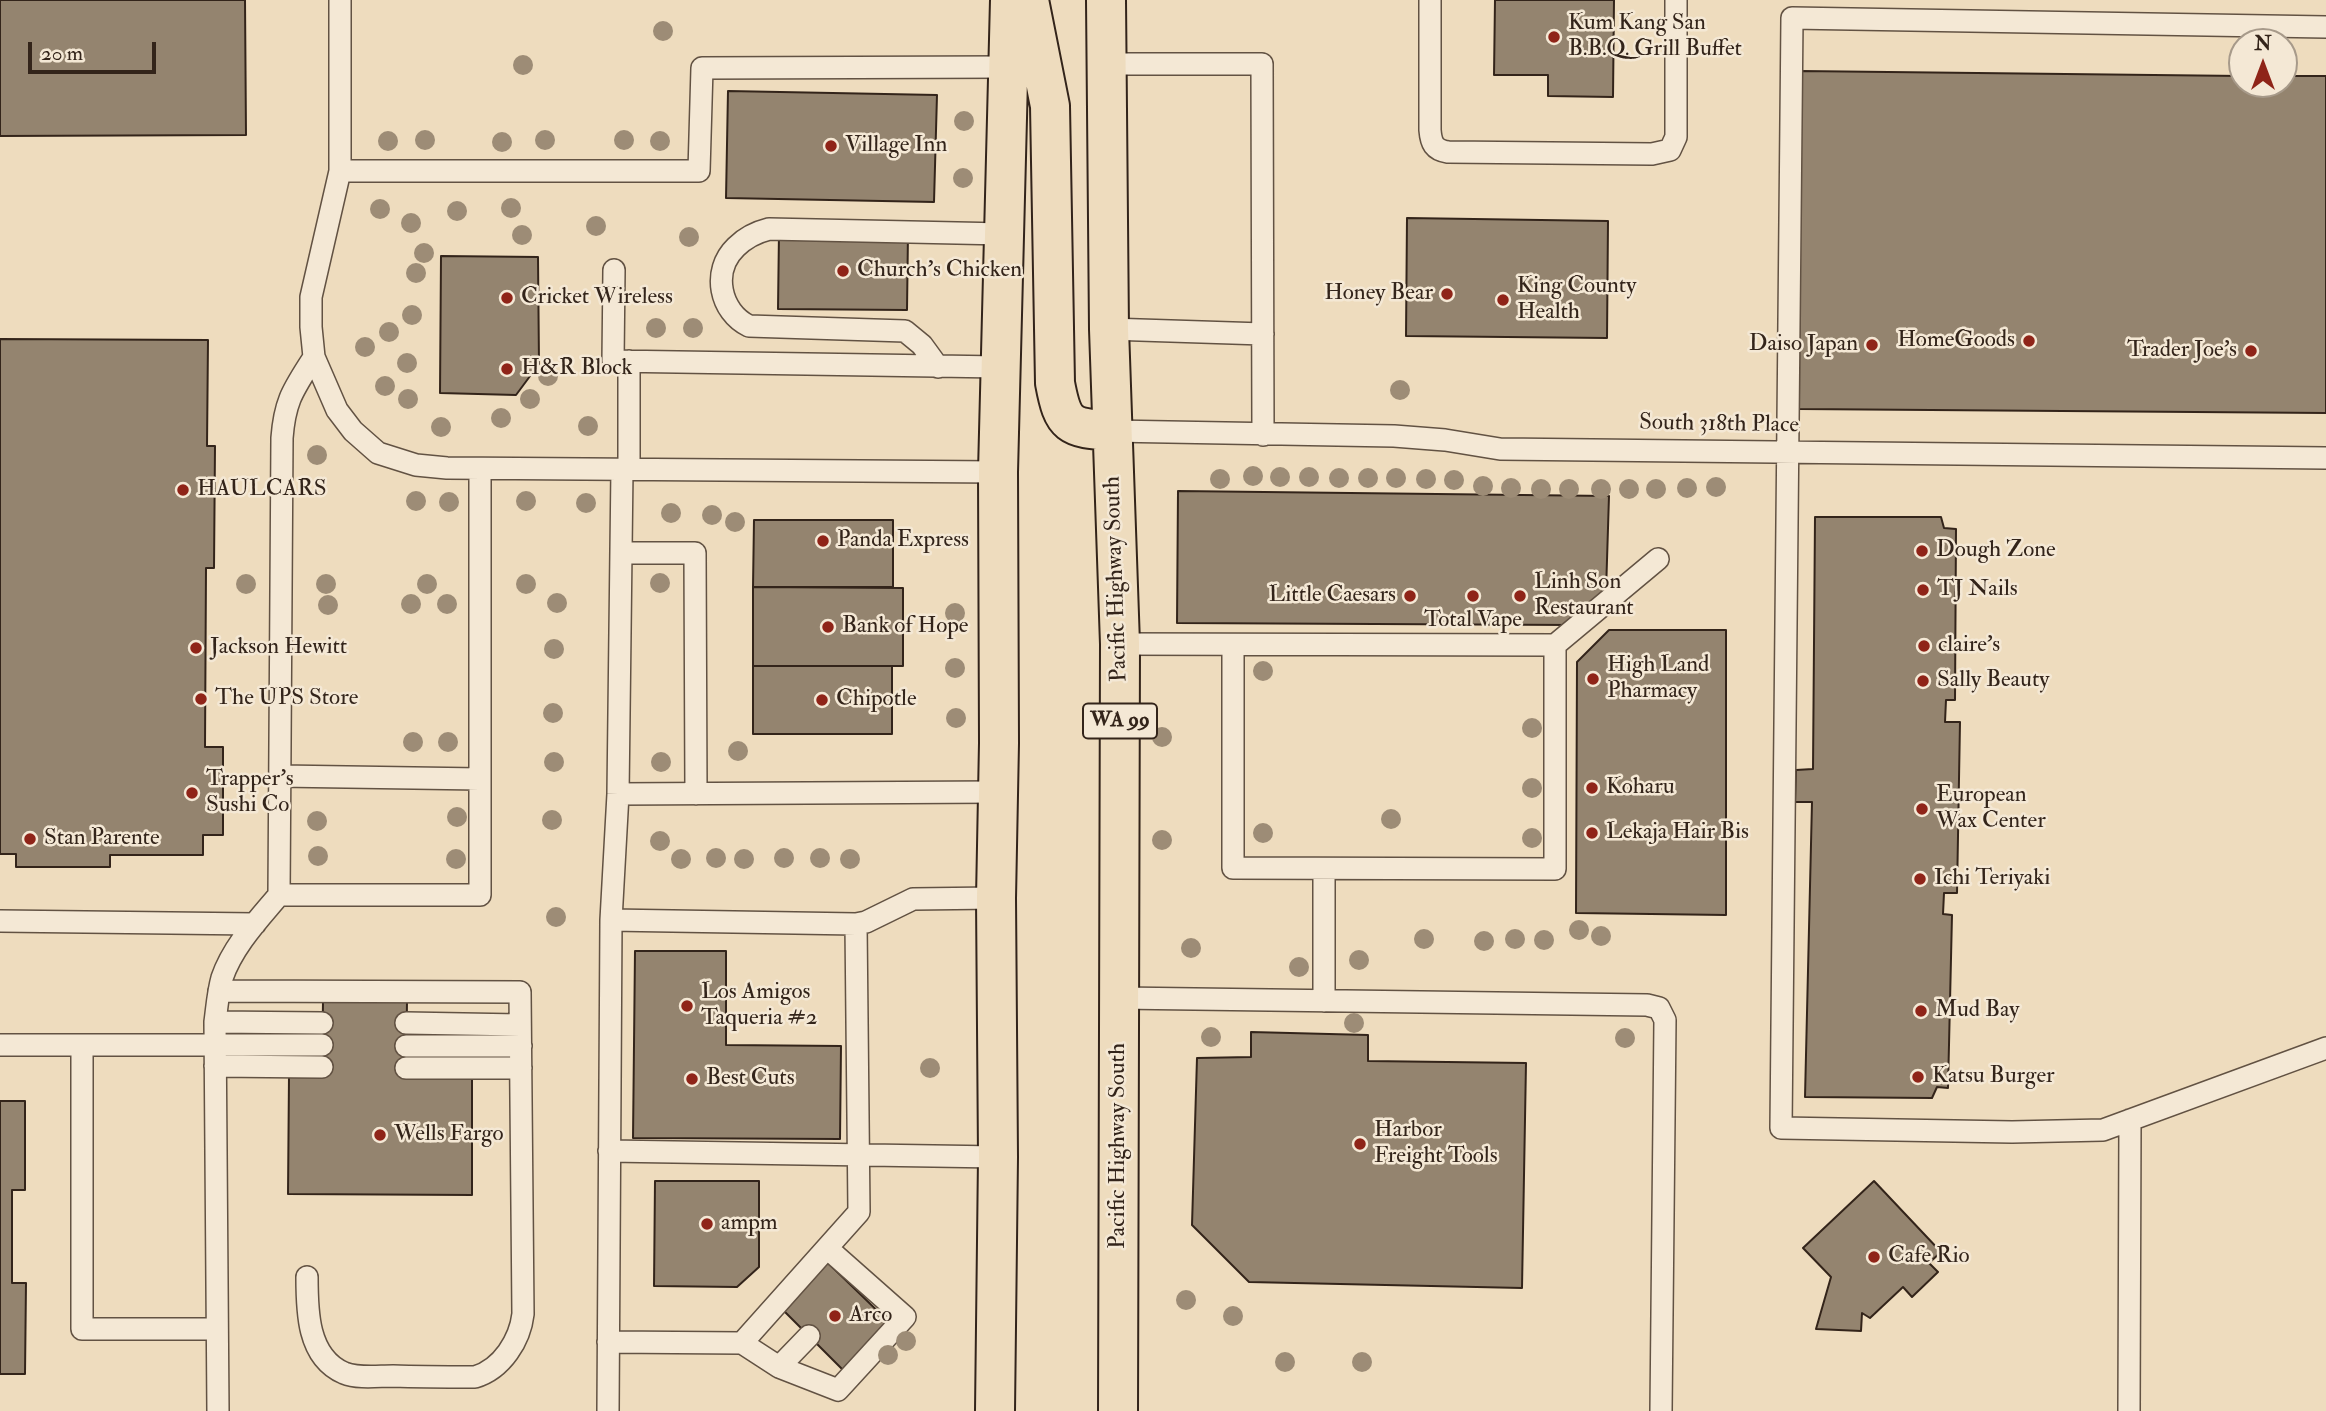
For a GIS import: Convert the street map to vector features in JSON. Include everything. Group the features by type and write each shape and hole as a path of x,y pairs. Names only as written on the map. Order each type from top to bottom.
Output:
{"main road":[{"path":"995,1411 998,1157 998,472 1010,0"},
{"path":"1029,0 1049,106 1055,383 1060,411 1072,424 1086,429 1112,431"},
{"name":"Pacific Highway South","path":"1106,0 1112,431 1120,645 1118,1411"}],"lane":[{"path":"340,0 340,171 311,297 311,327 314,357 337,410 354,431 378,453 416,465 480,469 998,472"},
{"path":"1430,0 1430,130 1437,149 1448,152 1639,153 1664,153 1673,148 1675,142 1676,0"},
{"path":"2326,27 1792,18 1786,410 1788,453 1781,1128 2012,1132 2103,1130 2326,1048"},
{"path":"1107,64 1262,64 1263,435"},
{"path":"340,171 699,171 702,68 1008,67"},
{"path":"938,366 922,345 905,331 749,326 739,321 727,307 722,285 724,265 736,247 756,233 769,229 1004,234"},
{"path":"614,270 614,361 1000,366"},
{"path":"1110,329 1263,334"},
{"path":"218,1411 215,1022 219,992 229,963 244,937 279,895 284,412 290,396 314,357"},
{"path":"608,1411 611,920 618,794 621,554 629,361"},
{"name":"South 318th Place","path":"1112,431 1394,436 1445,440 1500,449 2326,458"},
{"path":"279,895 480,895 480,469"},
{"path":"621,554 695,554 696,794"},
{"path":"1120,645 1555,645 1658,559"},
{"path":"1233,645 1233,868 1324,869 1555,869 1555,645"},
{"path":"280,776 480,779"},
{"path":"618,794 998,792"},
{"path":"1324,869 1324,1001"},
{"path":"611,920 856,925 913,899 996,898"},
{"path":"0,921 255,924"},
{"path":"741,1343 859,1212 856,925"},
{"path":"219,992 520,992 523,1314 521,1327 510,1350 491,1370 475,1377 366,1376 343,1372 325,1357 311,1331 307,1308 307,1277"},
{"path":"1119,998 1647,1005 1659,1008 1665,1029 1661,1411"},
{"path":"215,1022 322,1023"},
{"path":"406,1023 520,1025"},
{"path":"0,1045 82,1045 322,1067"},
{"path":"82,1045 82,1329 217,1329"},
{"path":"215,1056 322,1045"},
{"path":"406,1046 521,1046"},
{"path":"406,1068 521,1068"},
{"path":"2129,1411 2130,1120"},
{"path":"609,1151 998,1157"},
{"path":"608,1342 741,1343 779,1367 838,1390 905,1317 858,1284 827,1248"},
{"path":"779,1367 809,1336"}],"building":[{"path":"0,0 245,0 246,135 0,136"},
{"name":"Kum Kang San B.B.Q. Grill Buffet","path":"1495,0 1614,0 1613,97 1548,96 1548,75 1494,75"},
{"path":"1800,71 2228,76 2228,98 2298,98 2298,76 2326,76 2326,413 1799,409"},
{"name":"Village Inn","path":"728,91 937,95 934,202 726,198"},
{"path":"1407,218 1608,221 1607,338 1406,336"},
{"name":"Church's Chicken","path":"779,232 908,233 907,310 778,309"},
{"path":"441,256 538,257 539,364 516,395 440,393"},
{"path":"0,339 208,340 207,446 215,446 214,568 206,568 205,747 223,747 223,835 203,835 203,855 110,855 110,867 16,867 16,854 0,854"},
{"path":"1178,491 1609,496 1606,592 1572,625 1177,623"},
{"path":"1815,517 1941,517 1944,528 1956,529 1955,700 1946,700 1945,722 1960,722 1957,893 1944,893 1943,914 1952,915 1948,1088 1937,1087 1932,1098 1805,1097 1812,802 1795,802 1796,770 1813,769"},
{"name":"Panda Express","path":"754,520 893,520 893,587 753,587"},
{"name":"Bank of Hope","path":"753,587 903,588 903,666 753,666"},
{"path":"1609,630 1726,630 1726,915 1576,913 1577,662"},
{"name":"Chipotle","path":"753,666 892,666 892,734 753,734"},
{"path":"635,951 726,951 726,1045 841,1046 840,1139 633,1138"},
{"name":"Wells Fargo","path":"323,1001 407,1001 406,1076 472,1077 472,1195 288,1194 289,1076 322,1076"},
{"name":"Harbor Freight Tools","path":"1251,1032 1368,1035 1368,1061 1526,1063 1522,1288 1249,1282 1192,1225 1197,1058 1251,1057"},
{"path":"0,1101 25,1101 25,1190 12,1190 12,1283 26,1283 25,1374 0,1374"},
{"name":"ampm","path":"655,1181 759,1181 759,1267 737,1287 654,1286"},
{"name":"Cafe Rio","path":"1874,1181 1941,1252 1929,1263 1938,1272 1912,1297 1903,1287 1870,1318 1862,1313 1861,1331 1816,1329 1831,1277 1803,1248"},
{"name":"Arco","path":"826,1261 891,1324 845,1372 780,1307"}],"place":[{"name":"Kum Kang San B.B.Q. Grill Buffet","path":"1554,37"},
{"name":"Village Inn","path":"831,146"},
{"name":"Church's Chicken","path":"843,271"},
{"name":"Honey Bear","path":"1447,294"},
{"name":"Cricket Wireless","path":"507,298"},
{"name":"King County Health","path":"1503,300"},
{"name":"HomeGoods","path":"2029,341"},
{"name":"Daiso Japan","path":"1872,345"},
{"name":"Trader Joe's","path":"2251,351"},
{"name":"H&R Block","path":"507,369"},
{"name":"HAULCARS","path":"183,490"},
{"name":"Panda Express","path":"823,541"},
{"name":"Dough Zone","path":"1922,551"},
{"name":"TJ Nails","path":"1923,590"},
{"name":"Little Caesars","path":"1410,596"},
{"name":"Total Vape","path":"1473,596"},
{"name":"Linh Son Restaurant","path":"1520,596"},
{"name":"Bank of Hope","path":"828,627"},
{"name":"claire's","path":"1924,646"},
{"name":"Jackson Hewitt","path":"196,648"},
{"name":"High Land Pharmacy","path":"1593,679"},
{"name":"Sally Beauty","path":"1923,681"},
{"name":"The UPS Store","path":"201,699"},
{"name":"Chipotle","path":"822,700"},
{"name":"Koharu","path":"1592,788"},
{"name":"Trapper's Sushi Co","path":"192,793"},
{"name":"European Wax Center","path":"1922,809"},
{"name":"Lekaja Hair Bis","path":"1592,833"},
{"name":"Stan Parente","path":"30,839"},
{"name":"Ichi Teriyaki","path":"1920,879"},
{"name":"Los Amigos Taqueria #2","path":"687,1006"},
{"name":"Mud Bay","path":"1921,1011"},
{"name":"Katsu Burger","path":"1918,1077"},
{"name":"Best Cuts","path":"692,1079"},
{"name":"Wells Fargo","path":"380,1135"},
{"name":"Harbor Freight Tools","path":"1360,1144"},
{"name":"ampm","path":"707,1224"},
{"name":"Cafe Rio","path":"1874,1257"},
{"name":"Arco","path":"835,1316"}]}
